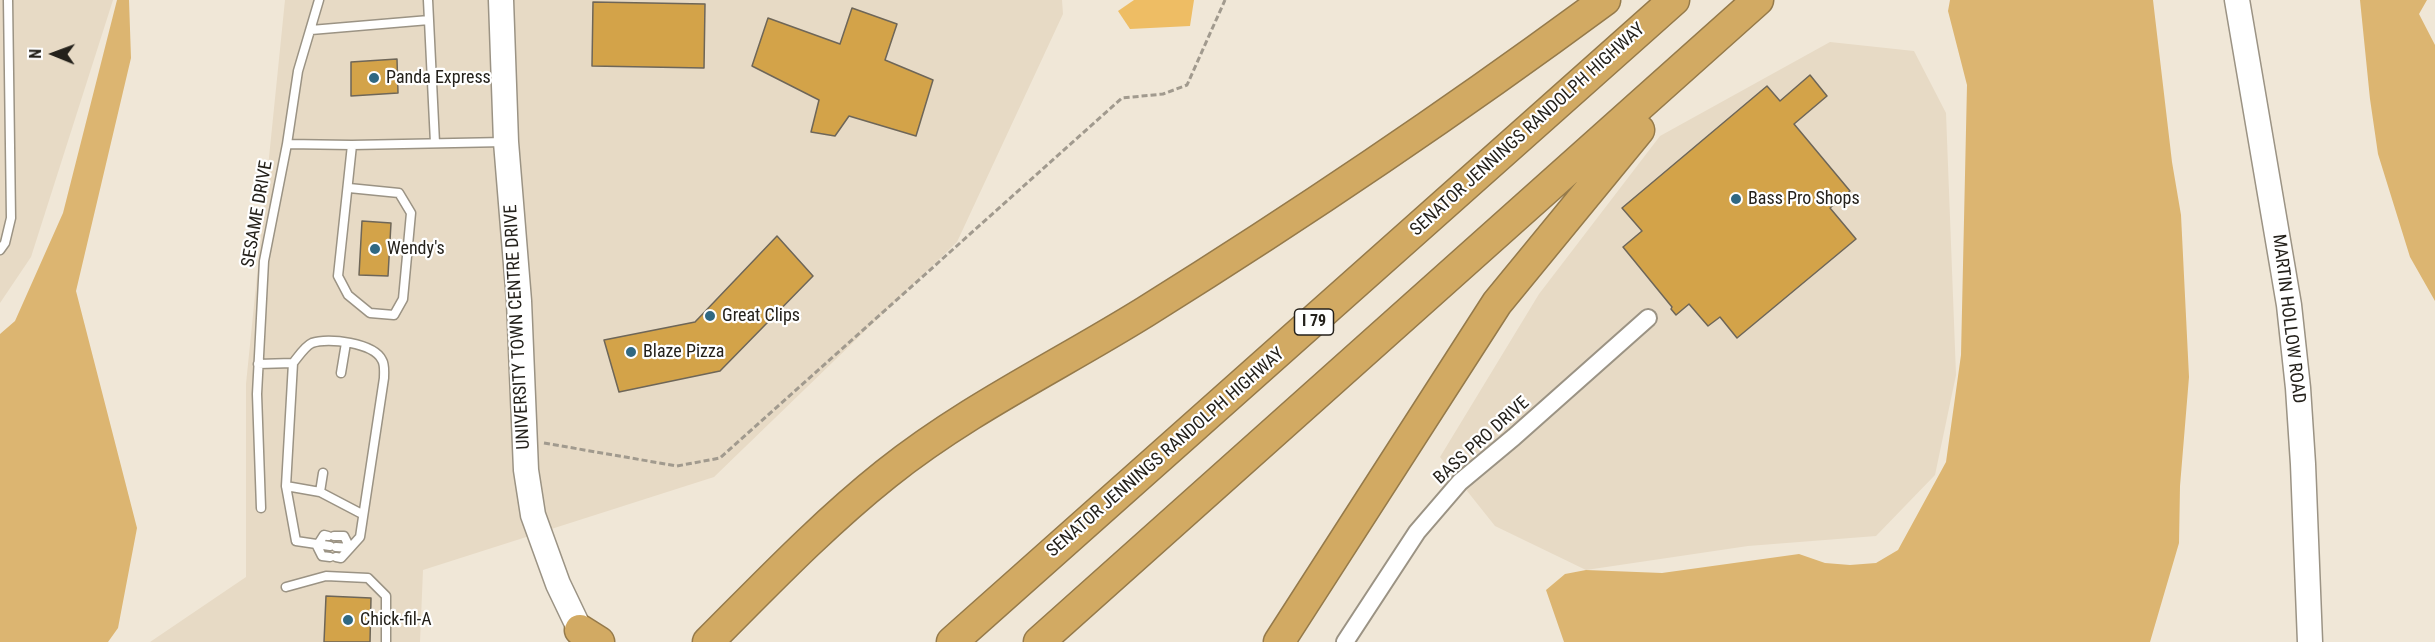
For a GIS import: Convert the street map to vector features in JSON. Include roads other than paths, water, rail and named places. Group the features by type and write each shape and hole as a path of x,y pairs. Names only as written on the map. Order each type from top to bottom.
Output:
{"highway":[{"path":"708,642 813,537 878,481 950,428 1021,382 1114,332 1255,243 1516,66 1605,0"},
{"name":"SENATOR JENNINGS RANDOLPH HIGHWAY","path":"952,642 1674,0"},
{"path":"1039,642 1758,0"},
{"path":"1279,642 1497,303 1629,140 1771,0"},
{"path":"693,642 731,619"}],"street":[{"name":"UNIVERSITY TOWN CENTRE DRIVE","path":"501,0 506,142 519,301 526,470 533,515 558,584 590,638"},
{"name":"MARTIN HOLLOW ROAD","path":"2237,0 2290,317 2303,464 2310,642"},
{"name":"BASS PRO DRIVE","path":"1345,642 1417,532 1460,482 1648,318"}],"lane":[{"path":"0,250 5,243 10,218 4,24 8,0"},
{"path":"287,144 298,71 319,0"},
{"path":"428,0 435,143"},
{"path":"311,30 429,20"},
{"name":"SESAME DRIVE","path":"261,508 257,394 264,261 287,144 506,142"},
{"path":"349,188 399,193 411,213 403,298 394,315 370,314 348,295 338,276 352,145"},
{"path":"317,546 322,556 341,558 360,537 384,378 384,362 368,347 324,340 310,344 293,363 286,486 296,541 317,546 350,548"},
{"path":"341,373 346,343"},
{"path":"258,364 293,363"},
{"path":"320,492 323,473"},
{"path":"286,486 320,492 362,514"},
{"path":"317,546 324,535 344,536 350,548"},
{"path":"285,587 326,576 368,578 386,596 386,642"}],"place":[{"name":"Panda Express","path":"374,78"},
{"name":"Bass Pro Shops","path":"1736,199"},
{"name":"Wendy's","path":"375,249"},
{"name":"Great Clips","path":"710,316"},
{"name":"Blaze Pizza","path":"631,352"},
{"name":"Chick-fil-A","path":"348,620"}]}
